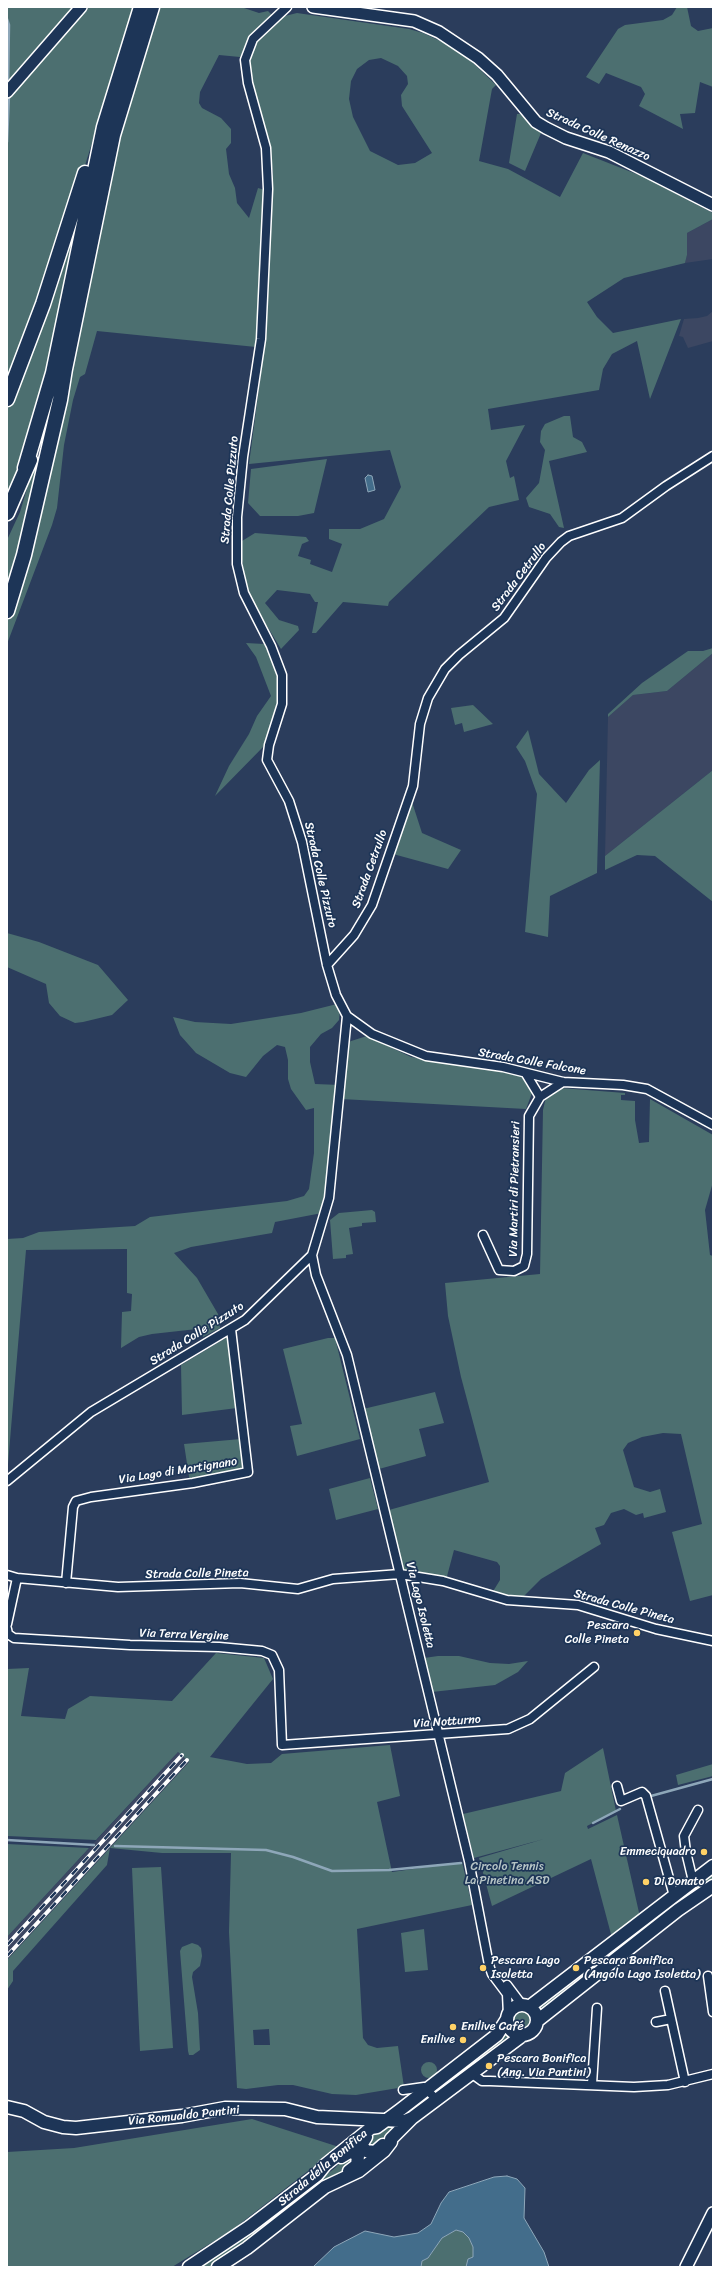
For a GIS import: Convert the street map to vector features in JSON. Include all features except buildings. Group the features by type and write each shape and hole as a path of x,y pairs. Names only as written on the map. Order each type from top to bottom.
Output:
{"highway":[{"path":"7,399 56,268 136,7"},
{"path":"7,513 25,468 54,373 104,127 141,7"},
{"path":"7,611 30,533 60,400 113,135 136,55 152,7"},
{"path":"25,468 34,452 65,369"}],"main road":[{"path":"526,2006 536,2014 537,2021 533,2031 523,2035 513,2032 509,2026 508,2017 514,2008 526,2006 713,1866"},
{"path":"537,2021 678,1910 713,1886"},
{"name":"Strada della Bonifica","path":"189,2267 230,2241 323,2170 324,2165 371,2128 377,2127 497,2035 508,2017"},
{"name":"Strada della Bonifica","path":"218,2267 247,2248 331,2183 353,2175 384,2151 391,2142 391,2139 412,2118 523,2035"},
{"name":"Via Romualdo Pantini","path":"7,2107 24,2111 44,2122 63,2127 76,2128 182,2116 225,2108 286,2109 317,2117 405,2121 412,2118"},
{"path":"377,2127 361,2143 364,2150 375,2152 391,2139"},
{"path":"323,2170 348,2151 354,2151 356,2154 359,2160 357,2165 331,2183"}],"street":[{"path":"7,92 81,7"},
{"name":"Strada Colle Pizzuto","path":"7,1481 91,1412 231,1329 260,1306 312,1255 329,1198 347,1016 336,995 327,965 302,842 289,801 266,760 269,745 282,704 282,675 274,651 244,593 237,564 237,517 243,457 261,338 268,189 266,148 247,78 245,60 253,39 287,7"},
{"name":"Strada Colle Renazzo","path":"313,7 414,21 439,32 478,58 497,75 536,122 566,138 609,152 713,205"},
{"name":"Strada Cetrullo","path":"327,965 354,935 372,906 413,786 420,724 426,705 451,662 504,618 546,558 568,536 622,518 677,478 713,456"},
{"name":"Strada Colle Falcone","path":"347,1016 372,1034 426,1056 503,1067 526,1074 564,1082 623,1085 647,1089 713,1125"},
{"path":"526,1074 540,1097"},
{"name":"Via Martiri di Pietransieri","path":"483,1235 499,1270 514,1271 524,1266 527,1254 529,1116 540,1097 564,1082"},
{"name":"Via Lago Isoletta","path":"312,1255 316,1275 347,1355 469,1861 489,1965 492,1974 508,1994 508,2017"},
{"name":"Via Lago di Martignano","path":"66,1583 73,1507 76,1501 91,1497 193,1483 248,1472 231,1329"},
{"name":"Strada Colle Pineta","path":"7,1575 17,1578 118,1587 240,1583 298,1589 333,1579 400,1574 443,1581 507,1600 578,1604 649,1627 713,1641"},
{"path":"7,1624 17,1578"},
{"name":"Via Terra Vergine","path":"7,1630 8,1634 14,1638 130,1645 219,1648 262,1651 272,1655 279,1670 282,1746"},
{"name":"Via Notturno","path":"282,1746 502,1730 516,1727 530,1719 594,1666"},
{"path":"617,1786 620,1801 642,1792 646,1796 674,1896"},
{"path":"693,1882 684,1836 698,1810"},
{"name":"Via Lago Isoletta","path":"489,1965 526,2006"},
{"path":"708,1976 713,2012"},
{"path":"665,1991 685,2082"},
{"path":"592,2084 597,2008"},
{"path":"656,2022 671,2019"},
{"path":"471,2073 482,2080 490,2082 592,2084 634,2087 685,2082 713,2074"},
{"path":"402,2090 424,2087 428,2089 434,2097 439,2098"},
{"path":"686,2267 713,2213"}],"shaded area":[{"path":"713,219 713,259 685,263 687,255 687,233"},
{"path":"713,311 713,341 688,348 683,337 679,336 684,319 707,316"},
{"path":"368,475 372,476 375,490 368,492 365,478"},
{"path":"713,653 713,770 605,856 608,717 633,695 667,691"},
{"path":"178,1752 189,1762 7,1960 7,1937"},
{"path":"507,2176 517,2179 525,2188 524,2218 544,2252 549,2267 466,2267 468,2259 473,2257 473,2247 469,2238 463,2232 456,2230 442,2238 428,2258 422,2261 421,2267 313,2267 334,2247 365,2231 394,2237 418,2233 431,2224 441,2203 449,2192 494,2177"}],"green space":[{"path":"7,7 76,7 7,88"},
{"path":"89,7 134,7 57,256 7,395 7,100"},
{"path":"159,7 241,7 259,13 268,11 271,14 270,19 249,40 240,57 219,55 200,92 199,103 202,108 221,118 231,129 231,143 226,149 229,174 235,188 237,203 249,218 258,188 265,190 256,347 97,331 85,374 80,377 73,400 64,445 57,508 7,644 7,622 24,575 77,342 117,144"},
{"path":"677,7 687,7 691,26 698,31 713,28 713,87 700,82 695,113 680,114 683,129 639,106 645,94 641,87 606,73 599,84 586,77 618,29 625,25 663,20 672,15"},
{"path":"297,13 409,29 423,33 451,46 473,63 496,85 492,89 479,161 508,169 560,197 583,153 644,177 713,213 713,219 687,233 687,255 685,263 624,278 587,302 597,317 613,333 681,319 650,399 637,341 612,354 603,369 599,390 488,409 491,430 525,425 506,461 510,478 514,476 519,500 489,507 389,602 388,606 343,602 316,633 312,633 318,602 315,602 310,594 277,590 265,603 279,620 298,626 299,630 281,649 248,595 242,560 242,541 255,533 306,537 309,541 302,544 298,556 311,560 310,564 332,572 342,544 329,539 329,529 360,529 384,519 401,487 390,450 249,464 266,335 273,174 269,140 249,72 250,56 257,40 281,17","holes":["381,58 398,66 407,76 408,84 401,95 402,106 432,153 415,163 398,165 370,151 353,117 349,99 351,81 357,69 369,60"]},
{"path":"517,114 520,114 541,133 525,171 509,163"},
{"path":"79,218 53,351 20,466 7,496 7,409 45,309 71,232"},
{"path":"564,416 570,416 573,437 582,442 587,452 549,461 564,528 559,527 550,514 529,507 526,498 539,483 545,450 540,442 541,431 545,424"},
{"path":"327,459 314,513 298,516 260,516 248,503 251,469"},
{"path":"34,465 36,467 26,518 7,587 7,540 20,512"},
{"path":"246,643 264,644 273,657 279,678 278,716 265,745 215,796 229,766 249,734 257,716 271,696 256,657"},
{"path":"713,648 713,653 667,691 633,695 608,717 608,714 642,683 688,651 703,651"},
{"path":"473,705 493,724 464,732 462,723 455,725 451,708"},
{"path":"528,730 539,774 566,803 589,770 600,760 597,873 550,896 548,937 525,932 537,794 525,761 516,747"},
{"path":"713,770 713,902 655,856 637,855 605,870 605,856"},
{"path":"412,802 422,833 461,850 448,869 393,854"},
{"path":"7,933 39,942 98,965 128,1000 112,1015 83,1022 75,1023 60,1016 49,1003 46,984 7,967"},
{"path":"337,1004 340,1010 339,1020 332,1028 321,1034 310,1047 310,1062 315,1084 340,1085 328,1197 322,1213 275,1222 272,1233 191,1247 174,1253 197,1278 218,1314 220,1328 203,1337 197,1329 152,1334 139,1337 121,1348 122,1312 131,1311 132,1294 127,1293 127,1249 26,1250 7,1476 7,1239 23,1238 39,1232 135,1226 150,1217 287,1201 304,1196 309,1189 314,1153 314,1108 306,1110 291,1089 288,1079 288,1060 285,1047 277,1045 263,1056 246,1077 230,1073 196,1053 180,1035 173,1017 195,1022 231,1024 301,1013"},
{"path":"367,1036 411,1057 509,1072 521,1076 527,1083 532,1093 526,1109 341,1099 348,1042"},
{"path":"561,1088 625,1093 625,1095 621,1095 621,1100 635,1101 635,1120 639,1143 649,1142 650,1099 713,1135 713,1182 705,1210 710,1255 713,1256 713,1595 690,1601 672,1532 702,1524 681,1434 663,1433 642,1437 628,1443 623,1450 634,1487 650,1492 660,1489 666,1512 644,1518 643,1513 636,1515 624,1509 611,1513 604,1525 595,1528 601,1544 541,1579 522,1598 492,1593 500,1580 500,1566 497,1562 454,1550 446,1580 403,1571 389,1510 489,1482 461,1377 448,1316 445,1283 540,1274 543,1110 546,1097"},
{"path":"372,1210 375,1212 376,1222 362,1223 362,1226 349,1228 353,1254 346,1255 346,1258 333,1259 330,1220 339,1213"},
{"path":"229,1336 237,1408 182,1415 181,1365"},
{"path":"328,1338 335,1338 360,1439 297,1456 290,1426 302,1424 283,1349"},
{"path":"435,1392 444,1423 419,1429 426,1456 379,1469 363,1409"},
{"path":"241,1439 244,1462 241,1472 190,1483 184,1444"},
{"path":"370,1478 378,1509 336,1520 329,1489"},
{"path":"216,1653 264,1658 273,1679 210,1757 247,1764 271,1763 282,1754 390,1745 400,1796 377,1802 392,1872 462,1862 472,1905 357,1929 363,2038 368,2045 377,2048 398,2046 404,2087 356,2095 332,2094 293,2085 278,2085 246,2089 237,2088 229,1932 231,1853 162,1853 110,1848 107,1865 13,1971 13,1981 7,1990 7,1960 189,1762 178,1752 96,1840 7,1836 7,1669 29,1668 21,1716 65,1719 68,1709 90,1696 172,1701","holes":["269,2029 270,2045 254,2045 253,2030"]},
{"path":"459,1656 490,1663 509,1664 528,1661 518,1672 495,1685 432,1692 424,1658"},
{"name":"Circolo Tennis La Pinetina ASD","path":"603,1748 616,1811 587,1826 588,1829 617,1815 640,1917 612,1938 591,1859 492,1906 479,1858 544,1839 474,1858 463,1814 561,1791 565,1773"},
{"path":"713,1764 713,1776 678,1785 676,1775"},
{"path":"7,1844 89,1848 7,1937"},
{"path":"161,1867 173,2048 140,2051 132,1868"},
{"path":"713,1872 713,1880 541,2013 537,2009"},
{"path":"424,1929 428,1970 405,1972 401,1933"},
{"path":"192,1943 201,1948 202,1956 200,1966 193,1972 192,1977 198,2013 200,2050 193,2055 189,2055 180,1951 182,1947"},
{"path":"522,2011 526,2012 530,2016 530,2024 526,2028 522,2029 518,2028 514,2024 513,2020 514,2016 518,2012"},
{"path":"506,2033 509,2036 436,2094 433,2090"},
{"path":"426,2062 432,2062 437,2067 435,2076 432,2078 426,2078 421,2073 421,2067"},
{"path":"252,2119 339,2147 232,2230 172,2267 7,2267 7,2152 74,2148"},
{"path":"390,2123 398,2124 377,2147 371,2149 366,2141"},
{"path":"347,2155 355,2157 345,2170 323,2183 221,2260 209,2267 200,2267 256,2229 335,2168"},
{"path":"456,2230 463,2232 469,2238 473,2247 473,2257 468,2259 466,2267 421,2267 422,2261 428,2258 442,2238"}],"waterway":[{"path":"7,19 9,25 8,84"},
{"path":"7,142 9,95"},
{"path":"651,1796 713,1779"},
{"path":"593,1823 620,1809"},
{"path":"7,1840 94,1845"},
{"path":"115,1846 266,1850 293,1857 332,1871 389,1870 461,1863"}],"railway":[{"path":"7,1945 182,1755"},
{"path":"7,1956 187,1760"}],"place":[{"name":"Pescara Colle Pineta","path":"637,1633"},
{"name":"Emmeciquadro","path":"704,1852"},
{"name":"Di Donato","path":"646,1882"},
{"name":"Pescara Lago Isoletta","path":"483,1968"},
{"name":"Pescara Bonifica (Angolo Lago Isoletta)","path":"576,1968"},
{"name":"Enilive Café","path":"453,2027"},
{"name":"Enilive","path":"463,2040"},
{"name":"Pescara Bonifica (Ang. Via Pantini)","path":"489,2066"}]}
